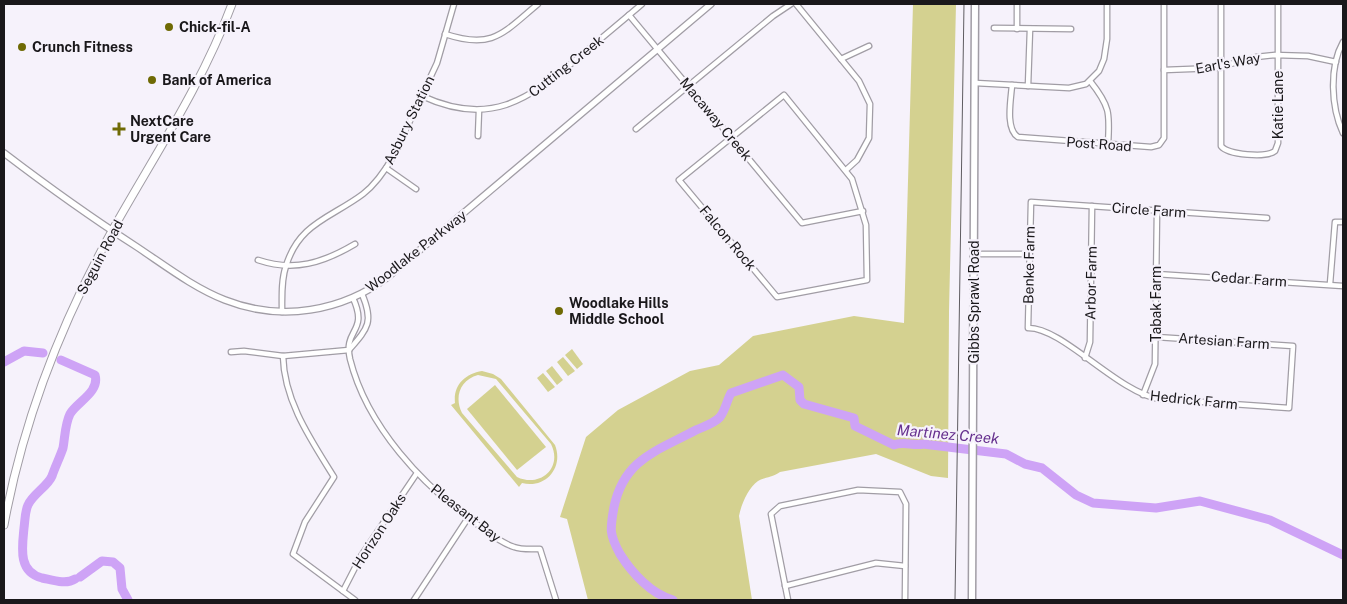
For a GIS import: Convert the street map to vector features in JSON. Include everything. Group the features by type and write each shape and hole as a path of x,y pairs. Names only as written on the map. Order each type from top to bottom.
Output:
{"main road":[{"name":"Seguin Road","path":"4,525 7,488 32,411 75,303 112,231 196,85 232,4"},
{"name":"Gibbs Sprawl Road","path":"972,600 975,4"}],"street":[{"name":"Asbury Station","path":"282,312 286,266 294,247 303,234 316,222 364,193 386,168 437,63 454,4"},
{"path":"445,34 473,42 491,39 509,28 538,4"},
{"name":"Cutting Creek","path":"422,96 448,106 478,110 509,104 535,92 642,4"},
{"name":"Woodlake Parkway","path":"4,153 112,231 216,296 253,308 282,312 321,308 362,294 389,276 659,50 711,4"},
{"path":"636,129 773,16 791,4"},
{"path":"796,4 866,92 871,123 869,138 864,150 846,170"},
{"path":"1016,4 1017,29"},
{"path":"975,83 1069,88 1090,81 1104,59 1107,39 1107,4"},
{"path":"1164,4 1164,70"},
{"path":"1220,67 1221,4"},
{"name":"Katie Lane","path":"1220,67 1220,142 1223,148 1233,153 1268,155 1277,149 1278,4"},
{"name":"Macaway Creek","path":"628,15 802,223 863,211"},
{"path":"994,28 1070,29"},
{"path":"1028,86 1030,29"},
{"path":"1343,42 1336,62 1335,107 1343,133"},
{"path":"841,59 869,46"},
{"name":"Earl's Way","path":"1164,70 1198,70 1220,67 1256,57 1278,55 1308,56 1336,62"},
{"name":"Post Road","path":"1012,85 1011,125 1015,136 1151,147 1159,145 1163,141 1164,70"},
{"path":"1090,81 1108,106 1110,118 1108,144"},
{"path":"732,138 784,95 846,170 852,179 863,211"},
{"path":"478,110 478,136"},
{"path":"1338,118 1343,117"},
{"name":"Falcon Rock","path":"732,138 679,180 776,296 867,280 868,238 863,211"},
{"path":"386,168 416,189"},
{"name":"Circle Farm","path":"1031,202 1267,218"},
{"name":"Benke Farm","path":"1028,328 1028,254 1031,202"},
{"name":"Arbor Farm","path":"1084,358 1090,342 1092,206"},
{"name":"Tabak Farm","path":"1143,395 1154,369 1157,210"},
{"path":"1330,284 1335,222 1343,222"},
{"path":"258,260 275,266 286,266 323,260 355,244"},
{"path":"974,254 1028,254"},
{"name":"Cedar Farm","path":"1156,274 1343,286"},
{"path":"230,352 244,351 283,356 349,350 366,329 370,315 362,294"},
{"path":"349,350 350,338 358,325 359,311 353,298"},
{"path":"358,325 366,329"},
{"name":"Hedrick Farm","path":"1028,328 1046,333 1143,395 1159,400 1289,408"},
{"name":"Artesian Farm","path":"1156,337 1293,346 1289,408"},
{"name":"Pleasant Bay","path":"349,350 361,388 376,417 394,445 417,473 468,518 513,547 540,549 556,600"},
{"path":"283,356 284,377 298,413 312,442 334,477 305,522 293,554 356,600"},
{"name":"Horizon Oaks","path":"343,591 361,556 417,473"},
{"path":"788,600 771,514 780,506 858,490 900,492 906,504 906,600"},
{"path":"414,600 468,518"},
{"path":"785,586 876,563 905,566"}],"shaded area":[{"path":"913,4 956,4 949,312 948,478 931,476 876,454 780,472 754,484 741,507 739,516 752,600 588,600 567,519 560,517 586,437 618,410 690,371 719,365 753,336 854,316 904,323"},
{"path":"572,349 583,364 577,369 565,355"},
{"path":"563,357 575,371 568,376 557,362"},
{"path":"552,366 563,380 557,385 546,371"},
{"path":"482,371 493,374 501,379 555,445 557,461 555,469 545,480 538,483 522,483 519,487 451,405 455,403 456,391 461,381 476,372","holes":["478,375 496,379 551,444 554,453 552,468 541,478 526,480 517,477 462,413 459,395 463,385 472,377"]},
{"path":"543,373 555,387 548,392 537,378"},
{"path":"495,385 546,447 517,470 467,409"}],"waterway":[{"name":"Martinez Creek","path":"4,362 24,351 43,353"},
{"name":"Martinez Creek","path":"61,360 95,375 96,381 91,392 73,410 68,418 63,448 50,480 33,497 28,505 25,516 22,551 25,565 34,575 59,582 75,579"},
{"name":"Martinez Creek","path":"673,600 657,593 643,582 630,568 616,547 611,526 619,491 634,467 644,458 718,419 731,393 783,375 799,387 800,400 804,404 854,418 855,426 894,445 901,443 923,444 1006,454 1025,464 1042,468 1076,495 1093,503 1156,508 1200,501 1270,520 1343,555"},
{"name":"Martinez Creek","path":"80,577 102,561 113,562 120,568 122,589 128,600"}],"railway":[{"path":"955,600 964,4"}],"place":[{"name":"Chick-fil-A","path":"169,27"},
{"name":"Crunch Fitness","path":"22,47"},
{"name":"Bank of America","path":"152,80"},
{"name":"NextCare Urgent Care","path":"119,129"},
{"name":"Woodlake Hills Middle School","path":"559,311"}]}
